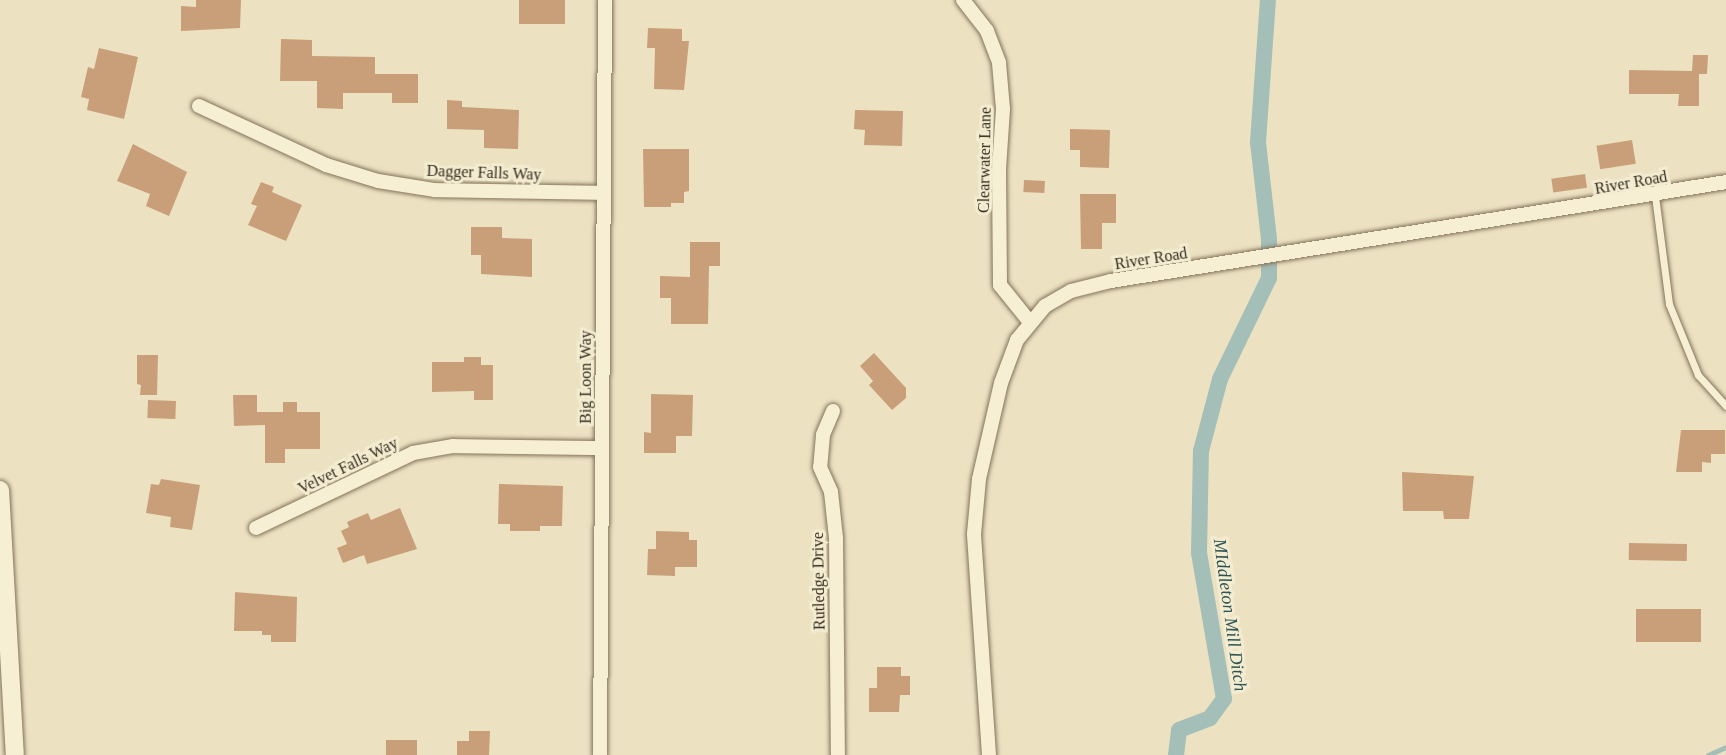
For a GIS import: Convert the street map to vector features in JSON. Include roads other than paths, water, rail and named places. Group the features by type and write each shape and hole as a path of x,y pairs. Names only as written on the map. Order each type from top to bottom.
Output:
{"street":[{"name":"Big Loon Way","path":"600,755 604,0"},
{"name":"Clearwater Lane","path":"963,0 987,31 999,63 1004,109 999,170 1000,285 1029,321"},
{"name":"Dagger Falls Way","path":"199,106 326,165 378,181 435,190 603,193"},
{"name":"River Road","path":"989,755 974,534 979,479 1001,383 1017,340 1029,321 1071,291 1655,196 1726,182"},
{"name":"Rutledge Drive","path":"833,411 824,435 820,467 831,492 836,538 838,755"},
{"name":"Velvet Falls Way","path":"256,528 413,453 453,446 602,448"},
{"path":"0,490 6,687 15,755"}],"lane":[{"path":"1655,196 1669,304 1698,375 1726,406"}],"waterway":[{"name":"MIddleton Mill Ditch","path":"1176,755 1179,730 1210,718 1224,699 1199,553 1201,451 1220,379 1269,278 1269,239 1258,142 1268,0"},
{"path":"1708,755 1726,747"}]}
